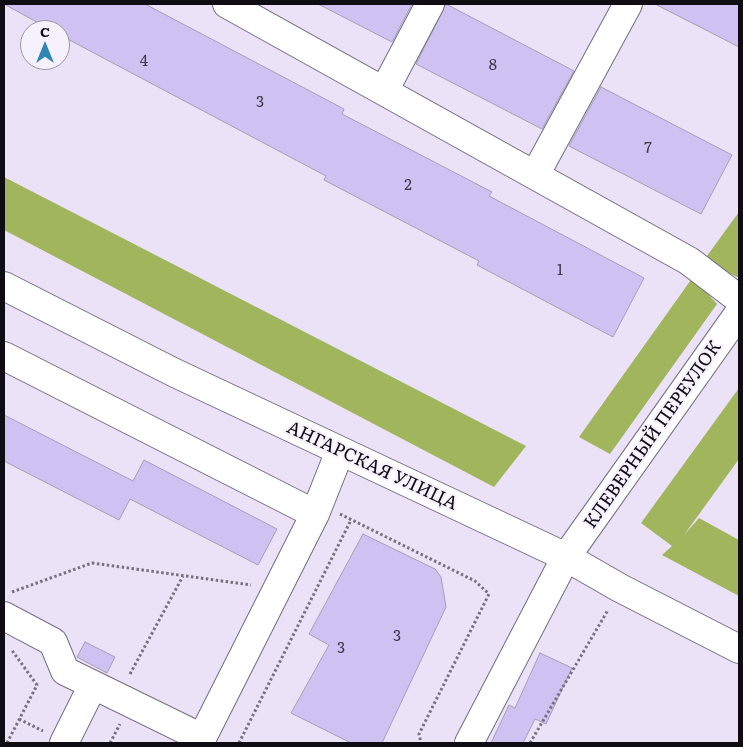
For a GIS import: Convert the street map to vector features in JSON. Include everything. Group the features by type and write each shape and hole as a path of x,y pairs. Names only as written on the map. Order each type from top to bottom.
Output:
{"street":[{"path":"384,91 430,4"},
{"path":"535,175 628,4"},
{"path":"230,5 689,261 739,299"},
{"name":"АНГАРСКАЯ УЛИЦА","path":"4,286 175,374 566,557 620,588 739,649"},
{"name":"КЛЕВЕРНЫЙ ПЕРЕУЛОК","path":"469,743 566,557 739,314"},
{"path":"4,356 317,509"},
{"path":"4,616 54,642 65,671 205,741 317,509 340,451"},
{"path":"64,743 93,685"}],"path":[{"path":"317,509 352,520 475,581 490,594 419,734 420,743"},
{"path":"239,743 352,520"},
{"path":"4,594 92,563 252,585"},
{"path":"118,697 183,576"},
{"path":"530,743 620,588"},
{"path":"7,743 37,684 9,646"}],"green space":[{"path":"4,177 526,446 494,487 4,230"},
{"path":"739,212 739,278 704,260"},
{"path":"693,277 717,304 610,454 579,437"},
{"path":"739,388 739,459 684,535 699,518 739,540 739,596 662,555 672,546 641,523"}],"building":[{"path":"4,4 145,4 344,109 342,114 492,192 489,196 644,278 613,337 477,265 479,261 324,180 326,176 70,40 70,20 33,20"},
{"path":"318,4 412,4 392,42"},
{"path":"446,4 574,71 542,129 416,64"},
{"path":"655,4 739,4 739,47"},
{"path":"601,87 732,155 701,214 569,146"},
{"path":"4,415 133,481 144,460 277,529 258,565 130,499 119,520 4,461"},
{"path":"363,534 435,569 441,577 446,607 382,743 351,743 291,713 329,645 309,634"},
{"path":"85,642 115,657 107,673 77,657"},
{"path":"540,653 572,668 546,724 535,719 523,743 491,743 509,705 515,708"}]}
